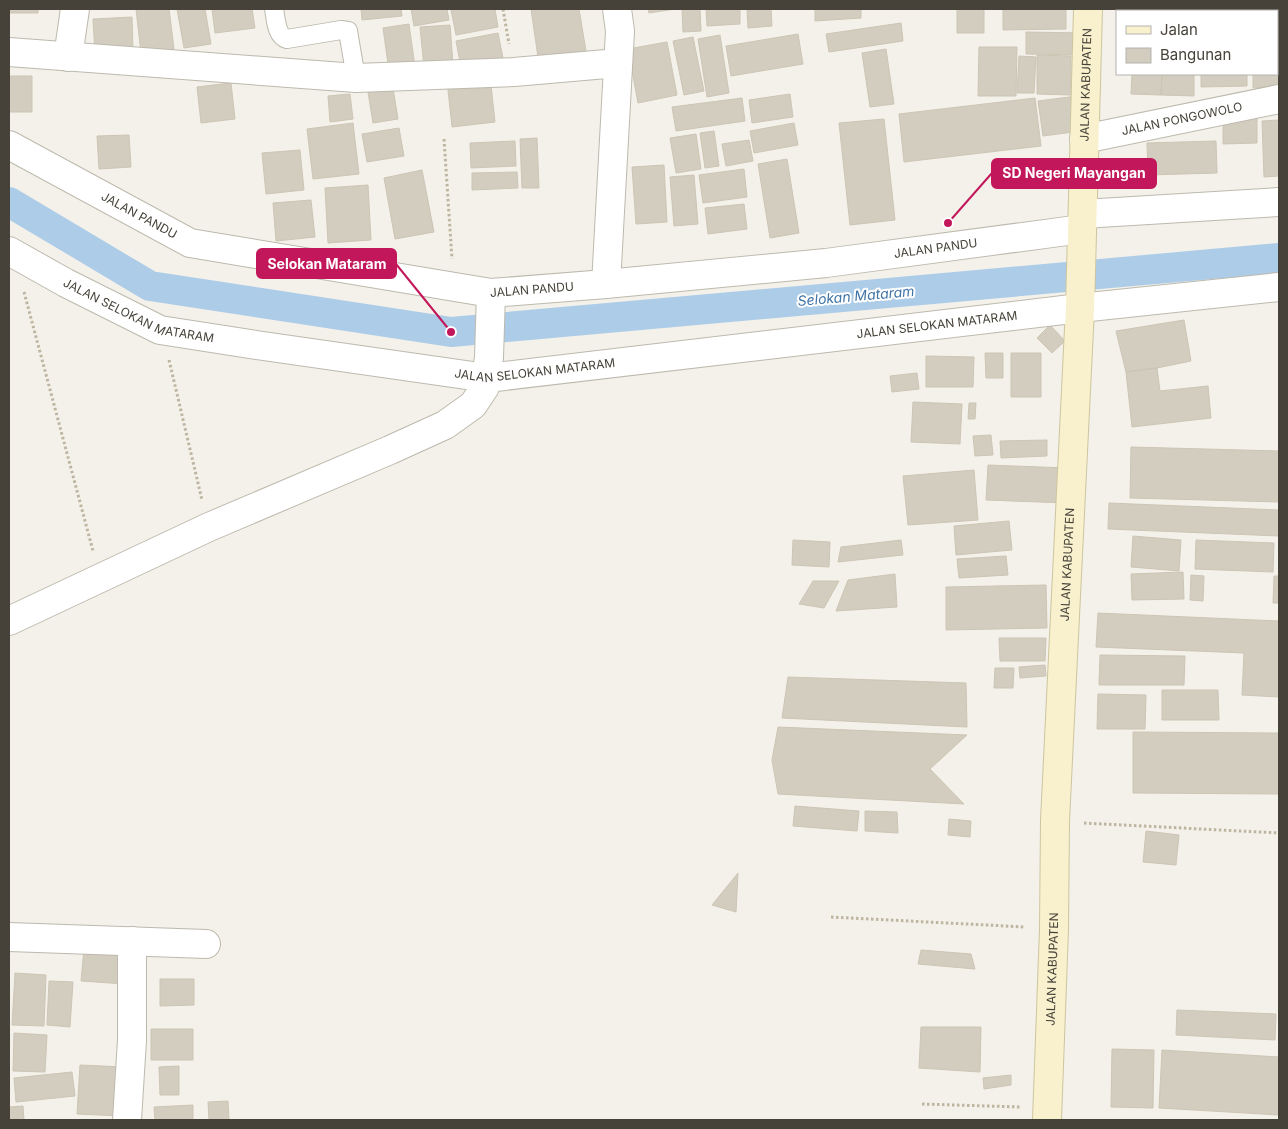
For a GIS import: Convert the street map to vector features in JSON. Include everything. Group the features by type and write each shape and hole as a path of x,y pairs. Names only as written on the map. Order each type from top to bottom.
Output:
{"main road":[{"name":"JALAN KABUPATEN","path":"1048,1114 1054,929 1055,821 1080,303 1088,9"}],"street":[{"path":"68,57 74,9"},
{"path":"606,284 620,31 617,9"},
{"path":"9,52 356,78 514,72 618,63"},
{"name":"JALAN PONGOWOLO","path":"1084,139 1279,100"},
{"name":"JALAN PANDU","path":"9,145 190,242 454,287 491,299 606,284 826,264 1082,225"},
{"path":"1082,225 1279,202"},
{"name":"JALAN SELOKAN MATARAM","path":"11,253 160,330 256,345 488,368 1080,303 1279,287"},
{"path":"9,621 209,527 445,425 473,405 485,387 488,368 491,299"},
{"path":"9,937 206,944"},
{"path":"127,1120 132,1040 132,942"}],"lane":[{"path":"274,9 280,34 287,39 342,30 348,31 356,78"}],"path":[{"path":"502,9 514,72"},
{"path":"444,139 454,287"},
{"path":"11,253 100,579"},
{"path":"160,330 209,527"},
{"path":"1055,821 1279,833"},
{"path":"830,916 1054,929"},
{"path":"922,1104 1048,1114"}],"building":[{"path":"9,9 38,9 38,13 9,13"},
{"path":"136,9 169,9 174,49 141,53"},
{"path":"177,9 205,9 211,44 184,48"},
{"path":"212,9 252,9 255,28 215,33"},
{"path":"361,9 401,9 402,16 362,20"},
{"path":"411,9 447,9 449,20 414,26"},
{"path":"495,9 498,27 456,35 451,10"},
{"path":"531,9 579,9 587,57 539,64"},
{"path":"648,9 675,9 649,13"},
{"path":"682,9 700,9 701,31 683,32"},
{"path":"706,9 740,9 740,24 707,26"},
{"path":"747,9 771,9 772,26 748,28"},
{"path":"815,9 861,9 861,18 815,21"},
{"path":"957,9 984,9 984,33 957,33"},
{"path":"1003,9 1066,9 1066,29 1003,30"},
{"path":"1159,9 1210,9 1210,10"},
{"path":"132,17 133,52 95,54 93,19"},
{"path":"901,23 903,41 829,52 826,34"},
{"path":"409,24 415,67 389,71 383,28"},
{"path":"450,25 453,64 424,67 420,27"},
{"path":"1026,32 1083,33 1083,55 1026,54"},
{"path":"498,33 503,58 461,67 456,41"},
{"path":"798,34 803,64 731,76 726,46"},
{"path":"720,35 729,93 707,97 698,39"},
{"path":"1279,35 1279,86 1253,88 1253,75 1278,75"},
{"path":"693,37 704,91 684,95 673,41"},
{"path":"667,42 677,95 638,103 628,49"},
{"path":"979,47 1017,47 1016,96 978,96"},
{"path":"886,49 894,104 870,107 862,53"},
{"path":"1037,55 1071,56 1071,95 1037,94"},
{"path":"1019,56 1036,57 1034,93 1017,93"},
{"path":"1132,75 1162,75 1161,95 1131,94"},
{"path":"1162,75 1194,75 1194,96 1161,95"},
{"path":"1201,75 1247,75 1247,86 1201,87"},
{"path":"9,76 32,76 32,112 9,112"},
{"path":"490,76 495,122 452,127 447,81"},
{"path":"392,82 398,119 373,123 367,86"},
{"path":"231,83 235,119 201,123 197,87"},
{"path":"350,94 353,119 330,122 328,96"},
{"path":"790,94 793,117 752,123 749,100"},
{"path":"1077,96 1081,131 1043,136 1038,101"},
{"path":"742,98 745,121 676,131 672,107"},
{"path":"1035,98 1041,146 904,162 899,114"},
{"path":"1223,113 1257,113 1257,143 1223,144"},
{"path":"884,119 895,220 850,225 839,123"},
{"path":"1279,120 1279,176 1264,177 1262,121"},
{"path":"353,123 359,174 313,179 307,129"},
{"path":"794,123 798,145 754,153 750,131"},
{"path":"399,128 404,156 367,162 362,134"},
{"path":"714,131 719,166 705,168 700,133"},
{"path":"696,134 701,169 676,173 670,138"},
{"path":"129,135 131,167 99,169 97,136"},
{"path":"537,138 539,188 522,188 520,139"},
{"path":"749,140 753,161 726,166 722,144"},
{"path":"515,141 516,166 471,168 470,143"},
{"path":"1216,141 1217,173 1148,175 1147,143"},
{"path":"300,150 304,190 266,194 262,153"},
{"path":"787,159 799,233 770,238 758,164"},
{"path":"664,165 667,222 636,224 632,167"},
{"path":"744,169 747,197 703,203 699,175"},
{"path":"422,170 434,232 395,239 384,178"},
{"path":"517,172 518,188 472,190 472,173"},
{"path":"694,175 698,224 674,226 670,177"},
{"path":"368,185 371,240 328,243 325,188"},
{"path":"311,200 315,237 276,241 273,203"},
{"path":"744,204 747,229 708,234 705,208"},
{"path":"1184,320 1191,361 1126,372 1116,331"},
{"path":"1050,325 1065,341 1052,353 1037,338"},
{"path":"985,353 1003,353 1003,378 986,378"},
{"path":"1011,353 1041,353 1041,397 1011,397"},
{"path":"926,356 974,357 973,387 926,387"},
{"path":"1157,368 1160,391 1208,386 1211,418 1132,427 1126,372"},
{"path":"917,373 919,389 892,392 890,376"},
{"path":"913,402 962,404 960,444 911,442"},
{"path":"969,403 976,403 975,419 968,419"},
{"path":"991,435 993,455 975,456 973,436"},
{"path":"1047,440 1047,456 1001,458 1000,441"},
{"path":"1131,447 1279,451 1279,502 1130,498"},
{"path":"988,465 1067,468 1066,503 986,500"},
{"path":"974,470 978,520 908,525 903,476"},
{"path":"1109,503 1279,510 1279,536 1108,529"},
{"path":"1009,521 1012,550 956,555 954,526"},
{"path":"1133,536 1181,540 1179,571 1131,567"},
{"path":"793,540 830,542 829,567 792,565"},
{"path":"901,540 903,555 838,562 841,547"},
{"path":"1196,540 1274,543 1273,572 1195,569"},
{"path":"1006,556 1008,575 959,578 957,559"},
{"path":"1183,572 1184,599 1132,600 1131,574"},
{"path":"895,574 897,607 836,611 848,580"},
{"path":"1191,575 1204,576 1203,601 1190,600"},
{"path":"1274,576 1279,576 1279,603 1273,603"},
{"path":"813,581 839,581 824,608 799,604"},
{"path":"1046,585 1047,628 946,630 946,587"},
{"path":"1098,613 1279,621 1279,697 1242,695 1244,653 1096,647"},
{"path":"999,638 1046,638 1045,661 1000,661"},
{"path":"1100,655 1185,656 1184,685 1099,685"},
{"path":"1045,665 1046,676 1020,678 1019,667"},
{"path":"995,668 1014,668 1013,688 994,688"},
{"path":"788,677 966,683 967,727 782,718"},
{"path":"1162,690 1218,690 1219,720 1162,720"},
{"path":"1098,694 1146,695 1145,729 1097,729"},
{"path":"778,727 967,735 930,769 964,804 778,794 772,760"},
{"path":"1133,732 1279,733 1279,794 1133,793"},
{"path":"795,806 859,811 857,831 793,826"},
{"path":"865,811 897,812 898,833 865,831"},
{"path":"949,819 971,821 970,837 948,835"},
{"path":"1146,831 1179,835 1176,865 1143,862"},
{"path":"738,873 736,912 712,905"},
{"path":"84,948 128,951 125,984 81,981"},
{"path":"921,950 971,954 975,969 918,964"},
{"path":"15,973 46,975 44,1026 12,1025"},
{"path":"160,979 194,979 194,1005 160,1006"},
{"path":"49,981 73,982 70,1027 47,1025"},
{"path":"1177,1010 1276,1014 1275,1040 1176,1035"},
{"path":"921,1027 981,1027 980,1072 919,1068"},
{"path":"151,1029 193,1029 193,1060 151,1060"},
{"path":"14,1033 47,1035 45,1072 13,1071"},
{"path":"1112,1049 1154,1050 1153,1108 1111,1107"},
{"path":"1162,1050 1279,1057 1279,1115 1159,1108"},
{"path":"80,1065 124,1067 121,1116 77,1114"},
{"path":"179,1066 179,1095 160,1095 159,1067"},
{"path":"72,1072 75,1096 16,1102 14,1078"},
{"path":"1011,1075 1011,1085 984,1089 983,1078"},
{"path":"228,1101 229,1120 209,1120 208,1102"},
{"path":"193,1105 193,1120 155,1120 154,1107"},
{"path":"23,1106 24,1120 9,1120 9,1107"}],"waterway":[{"name":"Selokan Mataram","path":"9,202 150,286 451,332 1279,258"}],"place":[{"name":"SD Negeri Mayangan","path":"948,223"},
{"name":"Selokan Mataram","path":"451,332"}]}
